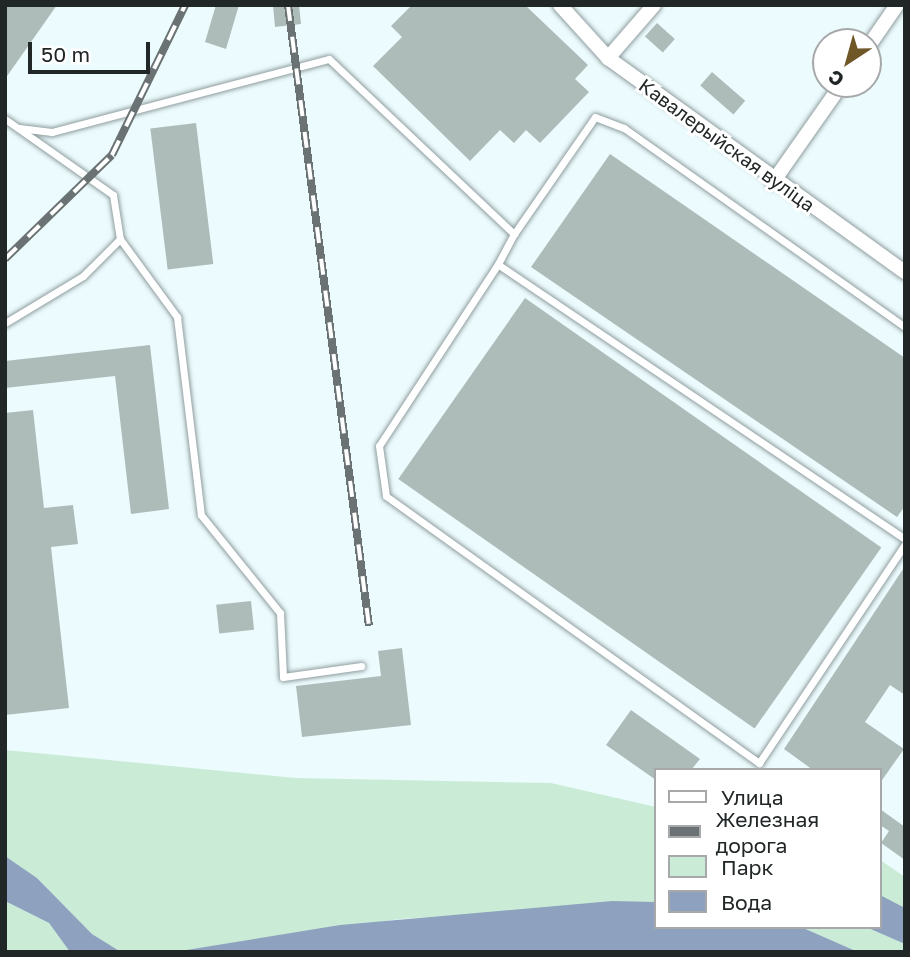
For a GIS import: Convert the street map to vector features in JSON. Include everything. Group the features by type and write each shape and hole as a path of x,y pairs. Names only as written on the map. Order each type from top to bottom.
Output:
{"street":[{"name":"Кавалерыйская вуліца","path":"560,5 608,58 773,181 905,272"},
{"path":"608,58 654,5"},
{"path":"881,28 897,5"},
{"path":"773,181 832,98"}],"lane":[{"path":"19,128 52,132 329,59 514,233"},
{"path":"498,264 905,541 759,763 386,496 379,446 498,264 514,233 595,117 624,128 905,327"},
{"path":"5,119 113,195 120,239 177,317 201,515 280,613 283,677 361,666"},
{"path":"5,323 83,276 120,239"}],"green space":[{"path":"5,750 296,778 551,783 654,807 654,902 400,919 174,952 121,952 92,934 37,878 5,856"},
{"path":"882,861 905,877 905,952 858,952 806,929 882,929"},
{"path":"5,901 49,923 70,952 5,952"}],"water":[{"path":"5,856 37,878 92,934 121,952 70,952 49,923 5,901"},
{"path":"882,896 905,908 905,944 871,929 882,929"},
{"path":"612,901 654,902 654,929 806,929 858,952 174,952 340,925"}],"building":[{"path":"5,5 57,5 5,79"},
{"path":"216,5 239,5 226,49 205,42"},
{"path":"273,5 299,5 301,24 275,27"},
{"path":"412,5 525,5 588,65 575,79 589,92 540,143 526,130 514,143 500,130 470,161 373,66 402,37 391,26"},
{"path":"657,23 675,39 663,52 645,36"},
{"path":"712,72 745,101 733,114 700,86"},
{"path":"196,123 213,264 168,270 150,129"},
{"path":"610,154 905,358 905,506 897,517 531,267"},
{"path":"525,298 881,548 755,729 398,479"},
{"path":"150,345 169,509 131,514 115,376 5,388 5,361"},
{"path":"33,410 44,508 73,505 78,544 51,547 69,708 5,715 5,413"},
{"path":"905,566 905,695 890,685 865,722 904,749 882,780 882,768 810,768 784,749"},
{"path":"251,601 254,630 219,633 216,605"},
{"path":"402,648 411,725 302,737 296,686 381,676 378,651"},
{"path":"631,710 700,759 693,768 654,768 654,779 606,745"},
{"path":"882,810 905,827 905,860 882,844 889,831 882,826"}],"railway":[{"path":"5,259 112,155 185,5"},
{"path":"288,5 369,626"}]}
